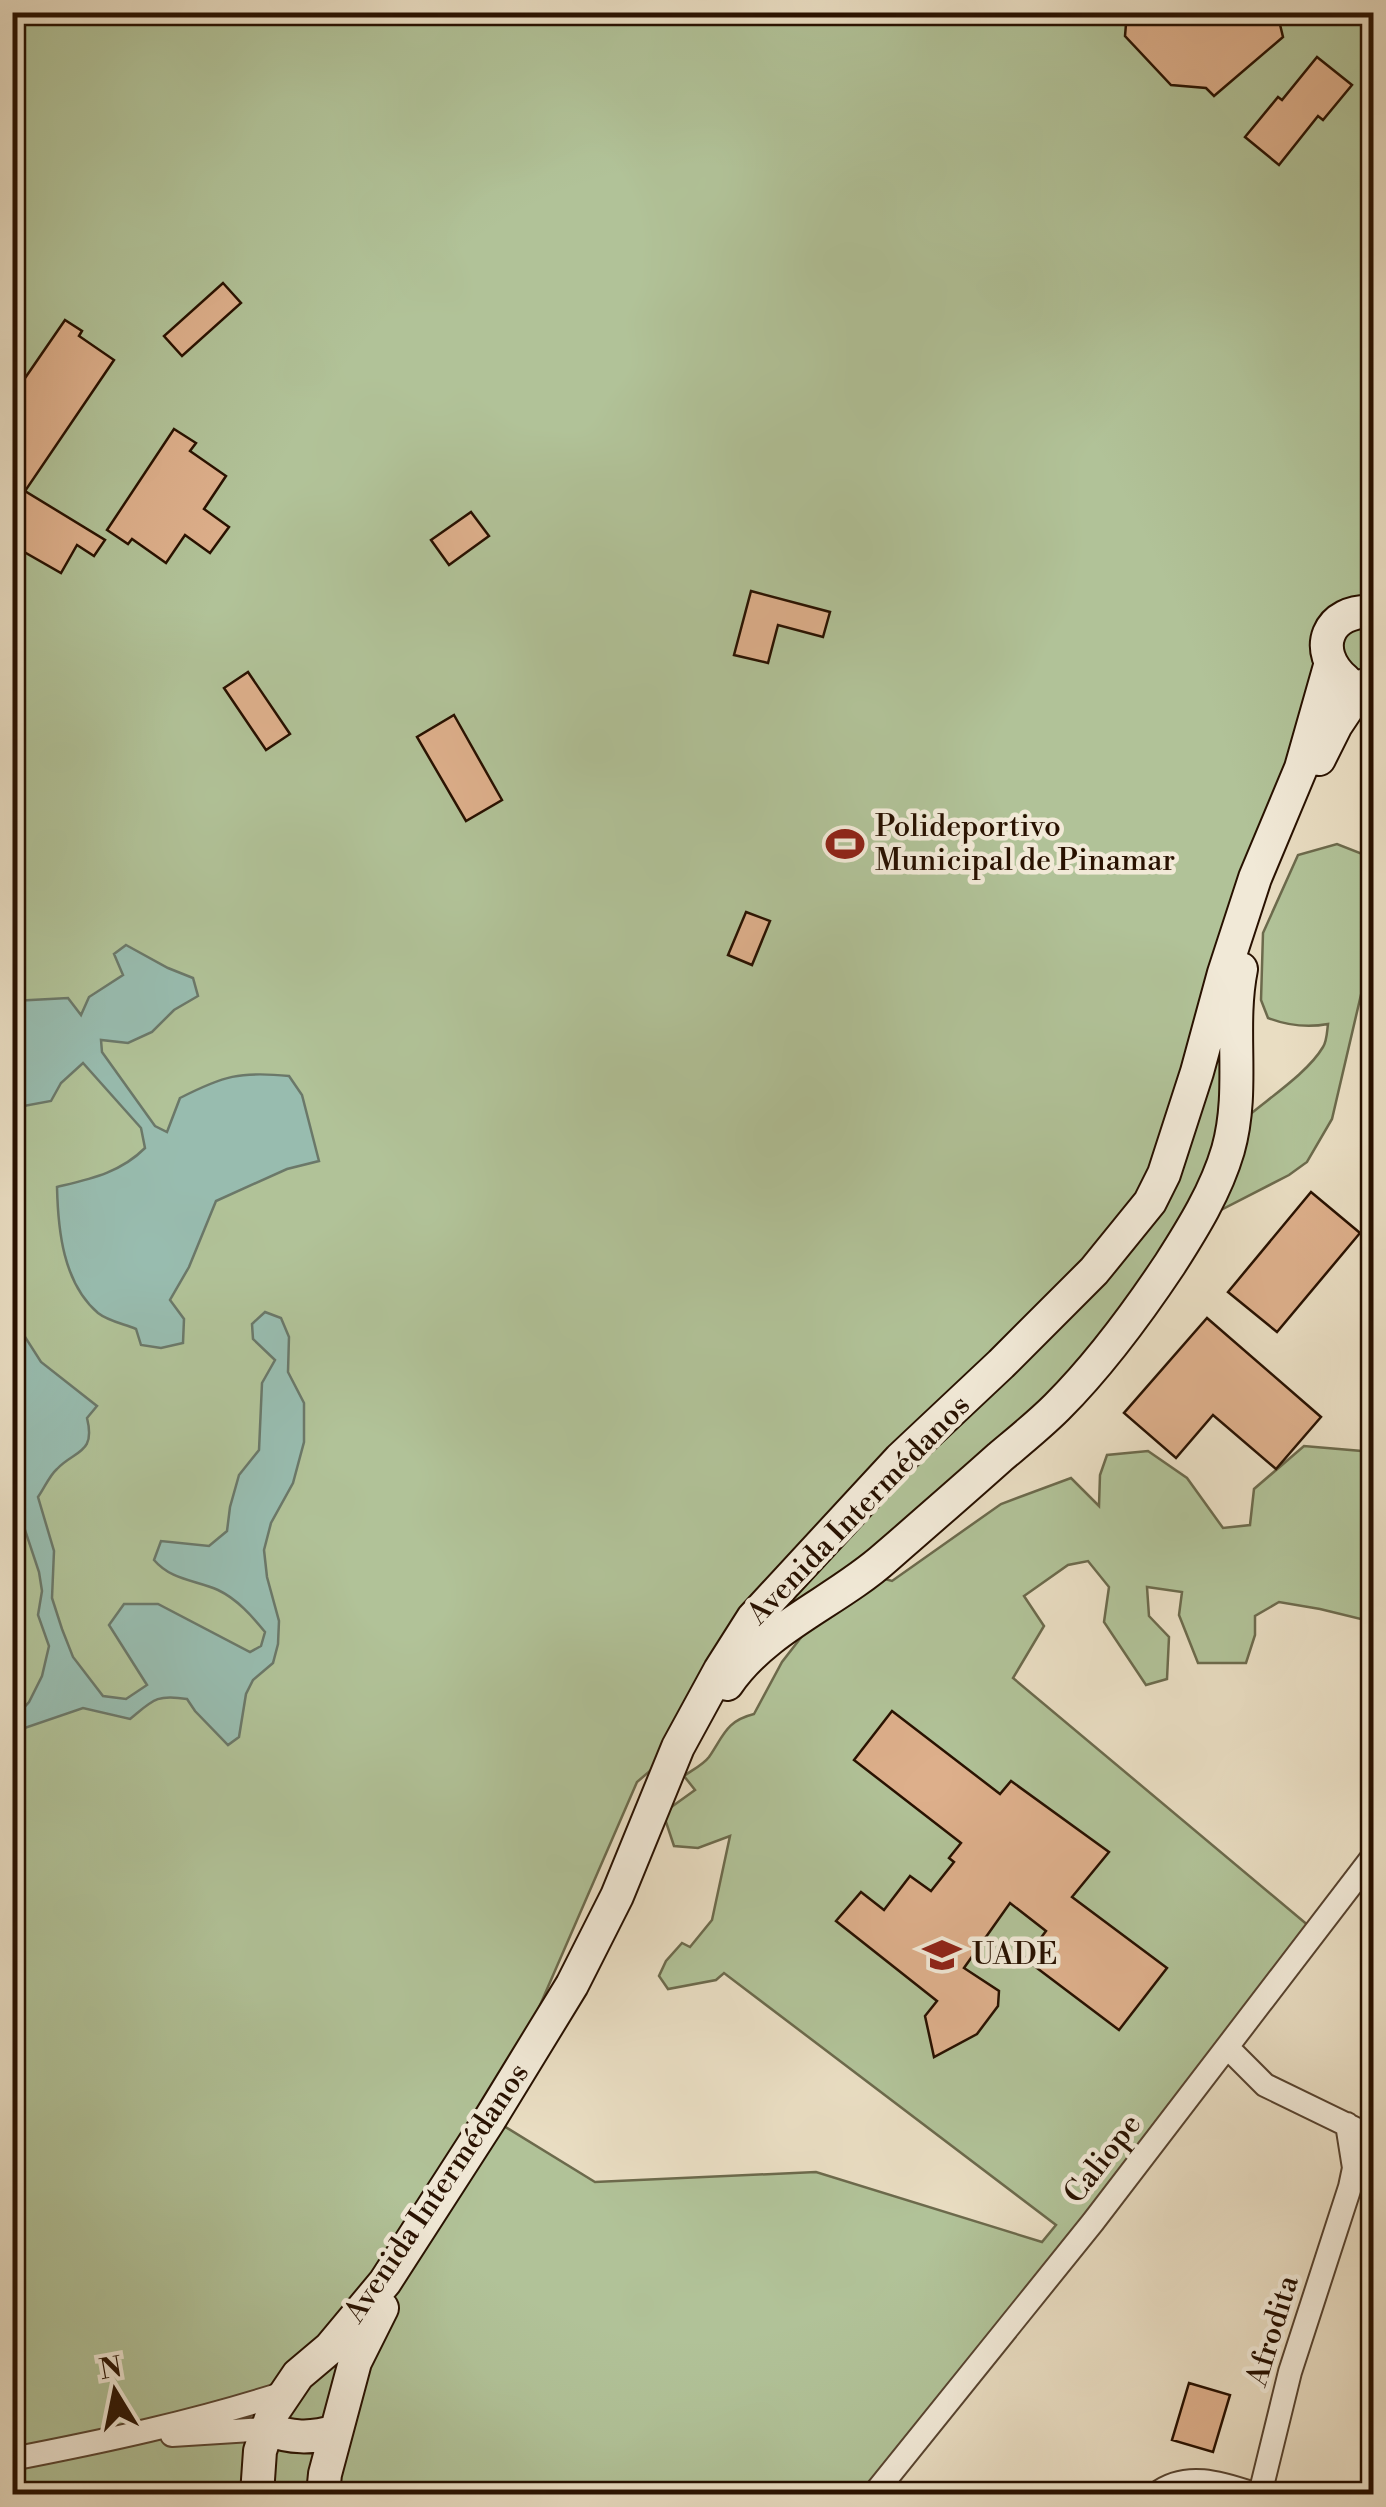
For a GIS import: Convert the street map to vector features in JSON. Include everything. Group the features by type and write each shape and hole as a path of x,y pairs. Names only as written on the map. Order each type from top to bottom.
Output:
{"main road":[{"name":"Avenida Intermédanos","path":"256,2494 266,2429 291,2384 330,2348 385,2282 572,1985 617,1896 678,1747 753,1618 900,1460 1094,1271 1150,1202 1164,1174 1255,878 1301,768 1330,666 1326,650 1329,634 1347,614 1374,612"},
{"path":"1330,666 1344,680 1368,685"},
{"name":"Avenida Intermédanos","path":"323,2494 354,2362 374,2320 582,1982 623,1899 684,1750 731,1678 747,1660 809,1610 876,1566 1057,1408 1118,1339 1194,1226 1228,1148 1238,1095 1236,1014 1247,937 1312,773 1336,725 1368,685"},
{"path":"266,2429 283,2436 319,2437 340,2416 337,2388 326,2379 312,2374 291,2384"}],"street":[{"name":"Caliope","path":"874,2494 1093,2222 1374,1855"},
{"path":"1228,2048 1264,2085 1374,2138"},
{"name":"Afrodita","path":"1257,2494 1290,2372 1350,2188 1354,2168 1347,2124"},
{"name":"Afrodita","path":"1350,2188 1374,2162"},
{"path":"12,2459 144,2433 228,2411 291,2384"},
{"path":"144,2433 180,2436 266,2429"},
{"path":"1156,2494 1168,2486 1203,2480 1257,2494"}],"green space":[{"path":"12,13 1373,13 1373,684 1305,773 1247,916 1233,1129 1305,1069 1325,1042 1328,1024 1298,1025 1268,1018 1261,1000 1263,933 1298,855 1337,844 1365,855 1373,869 1374,939 1332,1119 1307,1162 1221,1210 1154,1288 871,1588 885,1579 892,1581 1001,1504 1071,1478 1099,1506 1100,1475 1107,1455 1148,1451 1187,1478 1223,1528 1250,1525 1254,1489 1304,1446 1373,1452 1373,1622 1279,1602 1255,1616 1255,1635 1246,1663 1198,1663 1179,1615 1182,1592 1147,1587 1149,1616 1169,1637 1167,1679 1146,1685 1104,1622 1109,1587 1088,1561 1068,1565 1024,1596 1044,1626 1013,1678 1316,1932 879,2494 13,2494","holes":["813,1622 782,1662 754,1714 731,1725 707,1760 684,1776 695,1790 663,1813 674,1846 698,1848 730,1836 712,1920 690,1947 682,1943 659,1976 668,1989 716,1980 724,1973 1056,2225 1042,2242 816,2172 595,2182 491,2118 637,1782 678,1747 720,1670"]}],"water":[{"path":"126,945 193,978 198,996 174,1010 152,1032 128,1043 101,1040 102,1052 155,1126 167,1132 180,1098 208,1085 244,1075 289,1076 302,1095 319,1161 287,1169 216,1201 189,1267 170,1300 184,1319 183,1343 161,1348 141,1345 136,1329 102,1316 86,1301 70,1271 59,1221 57,1187 104,1174 135,1157 145,1148 141,1128 83,1063 61,1083 51,1101 13,1108 13,1001 68,998 81,1015 89,997 123,975 114,954"},
{"path":"265,1312 281,1318 289,1337 288,1372 304,1403 304,1442 293,1483 271,1523 264,1550 279,1621 278,1644 273,1663 253,1680 246,1694 239,1737 228,1745 187,1699 168,1697 150,1703 130,1719 83,1708 13,1732 13,1720 29,1702 42,1676 49,1646 38,1615 42,1591 39,1572 13,1500 13,1318 41,1362 97,1406 87,1418 86,1445 54,1472 38,1497 54,1551 52,1598 73,1657 103,1696 126,1699 147,1685 109,1625 124,1604 158,1604 250,1652 261,1646 265,1632 238,1603 218,1590 168,1572 154,1560 161,1541 209,1546 227,1531 239,1475 259,1450 262,1383 275,1360 253,1339 252,1324"}],"building":[{"path":"1127,12 1277,12 1283,37 1214,96 1206,88 1171,85 1125,36"},
{"path":"1317,57 1352,85 1323,120 1318,116 1279,165 1245,137"},
{"path":"223,283 241,303 182,356 164,336"},
{"path":"65,320 82,331 79,336 114,360 25,491 105,540 94,556 77,545 61,573 12,545 12,397"},
{"path":"174,429 196,443 190,451 226,476 204,509 229,527 210,553 185,535 166,563 132,539 128,544 107,530"},
{"path":"471,512 489,536 449,565 431,540"},
{"path":"751,591 830,612 823,637 778,625 768,663 734,655"},
{"path":"248,672 290,734 266,750 224,688"},
{"path":"454,715 502,800 466,821 417,737"},
{"path":"746,912 770,921 752,965 728,955"},
{"path":"1311,1192 1360,1233 1277,1332 1228,1292"},
{"path":"1207,1318 1321,1417 1276,1469 1213,1415 1176,1458 1124,1413"},
{"path":"892,1711 1000,1794 1011,1781 1109,1852 1072,1897 1167,1968 1119,2030 1025,1959 1046,1931 1010,1903 964,1968 999,1991 998,2006 977,2034 934,2057 925,2016 937,2001 836,1921 861,1892 884,1910 910,1876 931,1891 954,1862 949,1858 961,1843 854,1760"},
{"path":"1189,2383 1230,2395 1213,2452 1172,2440"}],"place":[{"name":"Polideportivo Municipal de Pinamar","path":"845,844"},
{"name":"UADE","path":"942,1955"}]}
